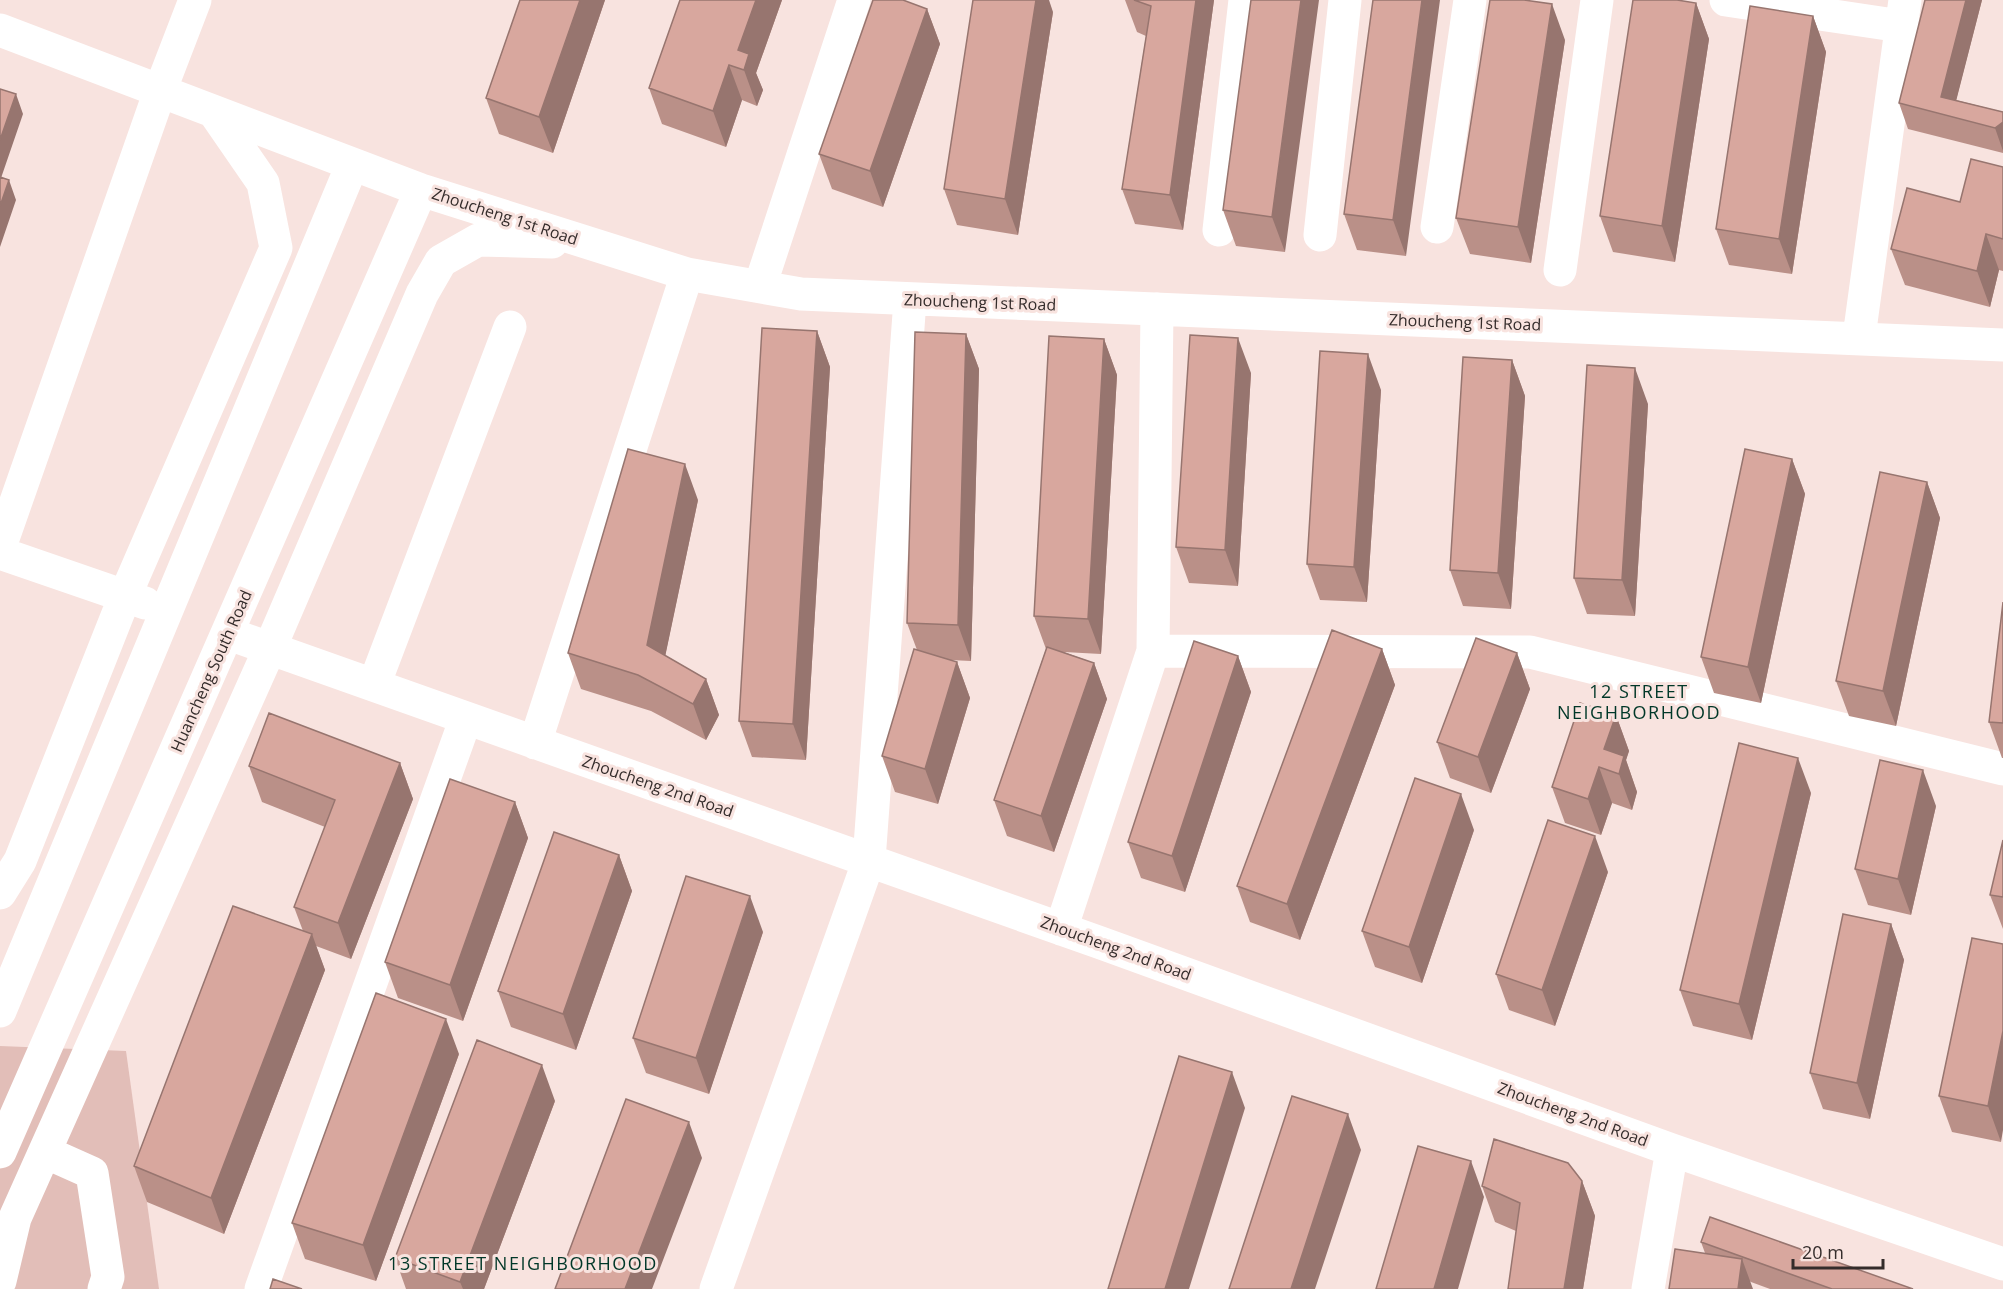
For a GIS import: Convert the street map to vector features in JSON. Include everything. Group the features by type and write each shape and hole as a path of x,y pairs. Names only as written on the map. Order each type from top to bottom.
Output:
{"street":[{"path":"0,547 160,91 195,0"},
{"path":"760,286 854,0"},
{"path":"1219,230 1245,0"},
{"path":"1320,235 1345,0"},
{"path":"1437,227 1470,0"},
{"path":"1560,270 1597,0"},
{"path":"1726,0 1903,13 1859,337"},
{"name":"Zhoucheng 1st Road","path":"0,30 422,190 687,274 801,294 1859,337 2003,345"},
{"path":"0,893 20,861 125,596 276,248 263,183 214,112"},
{"path":"0,1011 352,165"},
{"name":"Huancheng South Road","path":"0,1152 422,190"},
{"path":"0,1281 15,1218 270,648 422,294 441,261 478,240 588,243"},
{"path":"535,743 687,274"},
{"path":"716,1289 869,860 910,300"},
{"path":"1061,929 1152,651 1157,309"},
{"path":"374,685 510,327"},
{"path":"0,553 167,610"},
{"name":"Zhoucheng 2nd Road","path":"229,634 869,860 1672,1150 2003,1264"},
{"path":"1152,651 1530,652 2003,769"},
{"path":"261,1289 466,718"},
{"path":"1648,1289 1672,1150"},
{"path":"45,1152 92,1173 108,1277 104,1289"}],"shaded area":[{"path":"0,1046 126,1051 159,1289 0,1289"}],"building":[{"path":"520,0 580,0 539,117 486,98"},
{"path":"680,0 756,0 738,50 749,54 744,70 729,65 713,111 649,88"},
{"path":"873,0 903,0 927,9 870,171 819,154"},
{"path":"973,0 1036,0 1005,199 944,189"},
{"path":"1134,0 1196,0 1170,195 1122,189 1151,6"},
{"path":"1251,0 1301,0 1272,217 1223,210"},
{"path":"1373,0 1422,0 1393,220 1344,214"},
{"path":"1490,0 1524,0 1552,4 1518,227 1456,218"},
{"path":"1633,0 1677,0 1696,3 1662,226 1600,216"},
{"path":"1925,0 1966,0 1941,97 2003,112 2003,122 1995,128 1899,103"},
{"path":"1750,6 1813,16 1779,239 1716,229"},
{"path":"0,89 16,94 0,140"},
{"path":"1971,159 2003,167 2003,239 1986,234 1977,271 1891,249 1907,188 1960,202"},
{"path":"0,177 9,180 0,206"},
{"path":"762,328 817,331 793,724 739,721"},
{"path":"915,332 966,334 958,625 907,623"},
{"path":"1190,335 1238,338 1225,550 1176,547"},
{"path":"1049,336 1104,339 1088,619 1034,616"},
{"path":"1320,351 1368,354 1354,567 1307,564"},
{"path":"1463,357 1512,360 1498,573 1450,570"},
{"path":"1587,365 1635,368 1622,580 1574,578"},
{"path":"628,449 685,464 647,645 706,679 693,704 638,675 568,653"},
{"path":"1745,449 1792,459 1748,667 1701,657"},
{"path":"1880,472 1927,482 1883,691 1836,681"},
{"path":"2003,602 2003,723 1989,722"},
{"path":"1332,630 1382,649 1287,904 1237,886"},
{"path":"1476,638 1517,653 1478,757 1437,742"},
{"path":"1194,641 1238,656 1172,856 1128,842"},
{"path":"1047,647 1094,663 1041,816 994,800"},
{"path":"914,649 957,662 925,769 882,756"},
{"path":"1580,703 1616,715 1604,749 1624,756 1619,774 1599,767 1588,799 1552,787"},
{"path":"269,713 400,763 338,923 294,907 335,800 249,766"},
{"path":"1739,743 1798,758 1739,1004 1680,990"},
{"path":"1880,760 1923,770 1898,879 1855,869"},
{"path":"1415,778 1461,794 1409,947 1362,931"},
{"path":"450,779 515,802 450,985 385,962"},
{"path":"1548,820 1595,836 1542,990 1496,974"},
{"path":"554,832 619,855 563,1014 498,991"},
{"path":"2003,840 2003,897 1990,895"},
{"path":"686,876 750,896 696,1058 633,1038"},
{"path":"233,906 312,934 211,1198 134,1166"},
{"path":"1843,914 1891,924 1857,1083 1810,1073"},
{"path":"1972,938 2003,944 2003,1031 1988,1106 1939,1096"},
{"path":"376,993 446,1019 363,1245 292,1223"},
{"path":"477,1040 542,1065 460,1282 395,1258"},
{"path":"1179,1056 1232,1072 1165,1289 1108,1289"},
{"path":"1292,1096 1348,1114 1291,1289 1229,1289"},
{"path":"626,1099 689,1122 625,1289 555,1289"},
{"path":"1494,1139 1568,1163 1582,1181 1564,1289 1508,1289 1520,1203 1482,1186"},
{"path":"1418,1146 1471,1161 1434,1289 1376,1289"},
{"path":"1710,1217 1913,1289 1832,1289 1701,1242"},
{"path":"1675,1249 1742,1259 1738,1289 1669,1289"},
{"path":"273,1279 302,1289 270,1289"}],"district":[{"name":"12 STREET NEIGHBORHOOD","path":"1639,702"},
{"name":"13 STREET NEIGHBORHOOD","path":"523,1264"}]}
